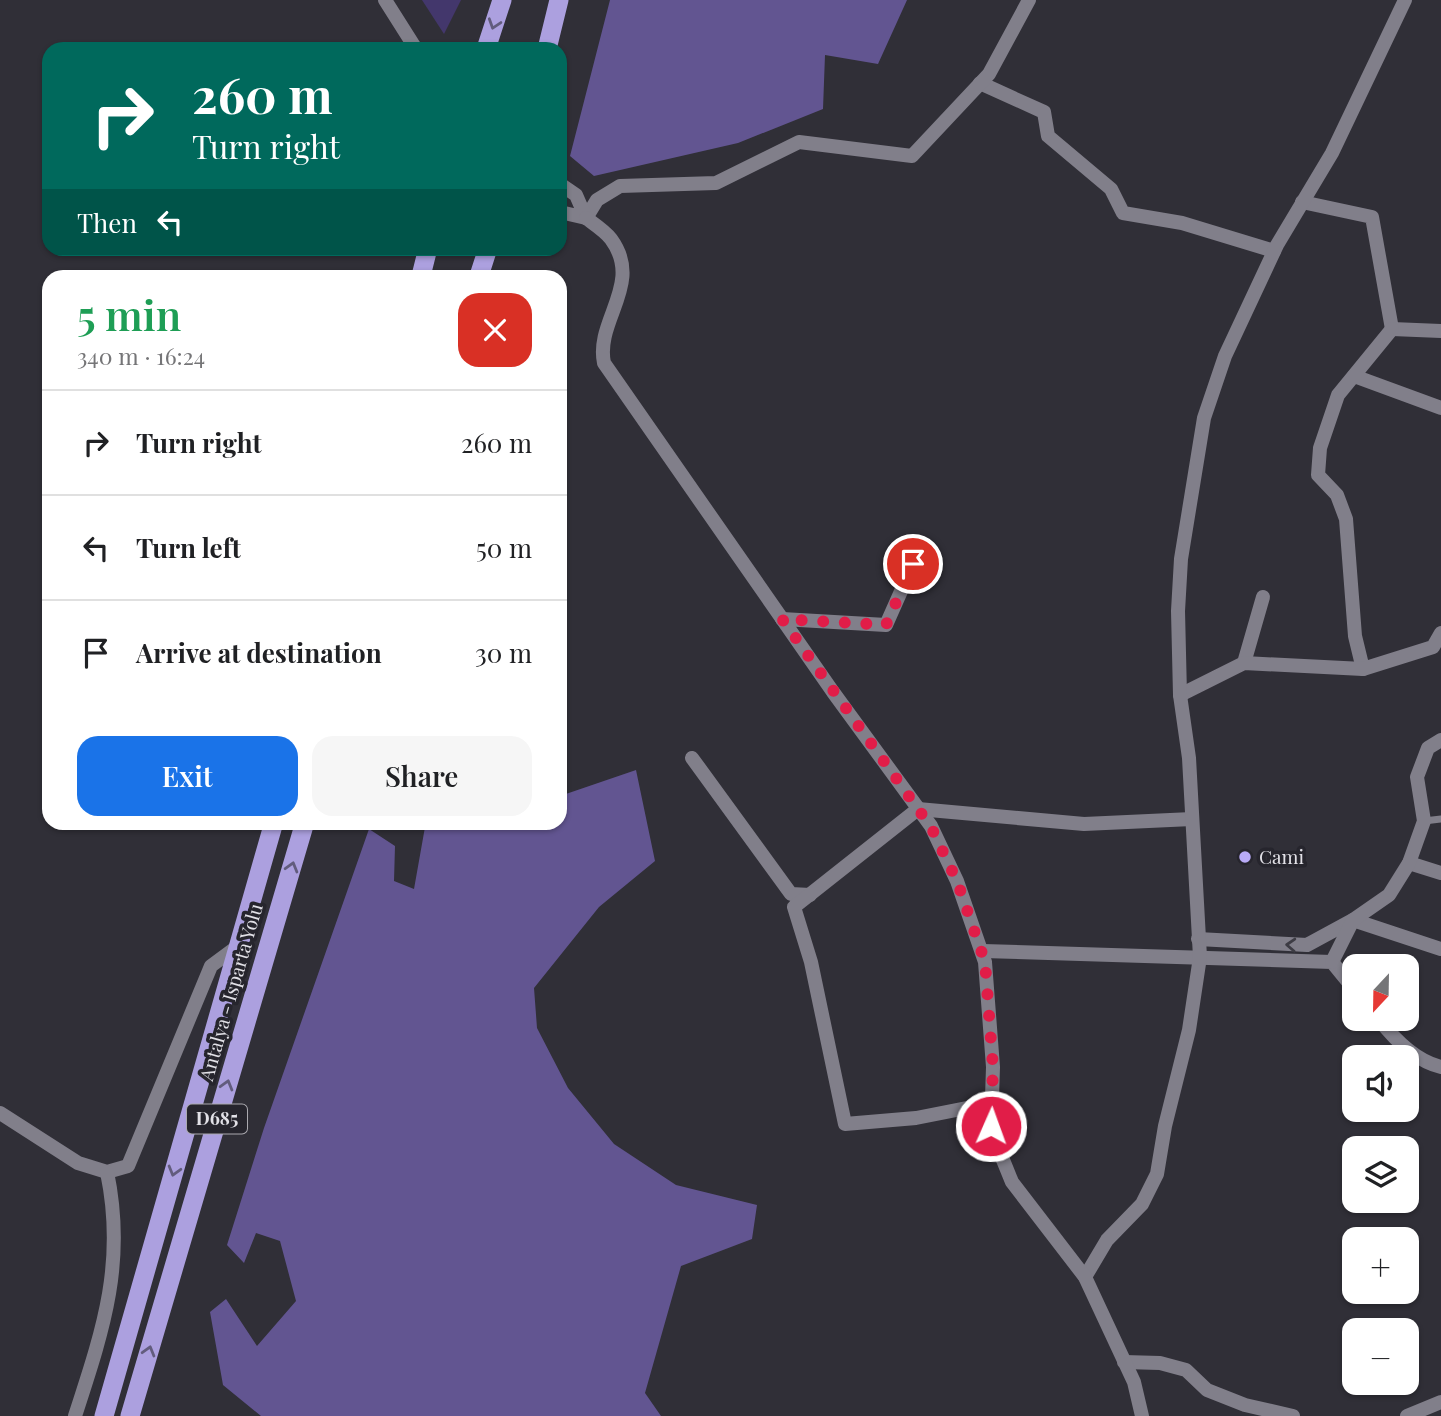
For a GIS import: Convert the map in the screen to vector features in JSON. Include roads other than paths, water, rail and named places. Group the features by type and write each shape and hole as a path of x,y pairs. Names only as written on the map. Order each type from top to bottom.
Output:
{"highway":[{"path":"488,42 502,0"},
{"path":"549,42 559,0"},
{"name":"Antalya - Isparta Yolu","path":"104,1416 272,830"},
{"name":"Antalya - Isparta Yolu","path":"130,1416 303,830"}],"street":[{"path":"385,0 412,42"},
{"path":"586,218 597,200 620,187 716,183 799,142 912,156 989,74 1029,0"},
{"path":"1085,1278 1107,1240 1142,1203 1157,1174 1165,1126 1189,1030 1200,957 1189,758 1180,695 1181,559 1204,418 1225,356 1274,251 1332,153 1405,0"},
{"path":"980,83 1044,113 1048,136 1111,188 1123,214 1182,223 1274,251"},
{"path":"567,189 576,195 586,218 611,240 625,276 614,313 600,345 604,363 931,827 957,881 983,951 993,1067 991,1126 1012,1182 1085,1278 1134,1382 1142,1416"},
{"path":"1302,202 1372,217 1392,329 1338,395 1321,448 1318,475 1337,495 1346,519 1355,636 1363,668"},
{"path":"567,214 586,218"},
{"path":"1392,329 1441,331"},
{"path":"1354,376 1441,408"},
{"path":"782,619 886,625 922,544"},
{"path":"1244,663 1263,597"},
{"path":"1180,695 1244,663 1363,668 1433,647 1441,633"},
{"path":"1198,939 1307,946 1353,920 1389,895 1409,863 1424,821 1417,777 1428,748 1441,740"},
{"path":"692,758 791,894 810,895"},
{"path":"992,1103 916,1118 845,1124 811,962 794,907 918,809 1084,824 1192,819"},
{"path":"1409,863 1441,873"},
{"path":"1353,920 1441,949"},
{"path":"1332,962 1353,920"},
{"path":"0,1113 78,1163 107,1172 128,1166 211,966 239,946"},
{"path":"983,951 1332,962 1342,974"},
{"path":"1388,1031 1426,1063 1441,1067"},
{"path":"75,1416 114,1276 115,1210 107,1172"},
{"path":"1125,1362 1160,1363 1186,1370 1207,1390 1245,1405 1293,1416"},
{"path":"1408,1416 1441,1402"}],"lane":[{"path":"1424,821 1441,819"}],"place":[{"name":"Cami","path":"1245,857"}]}
